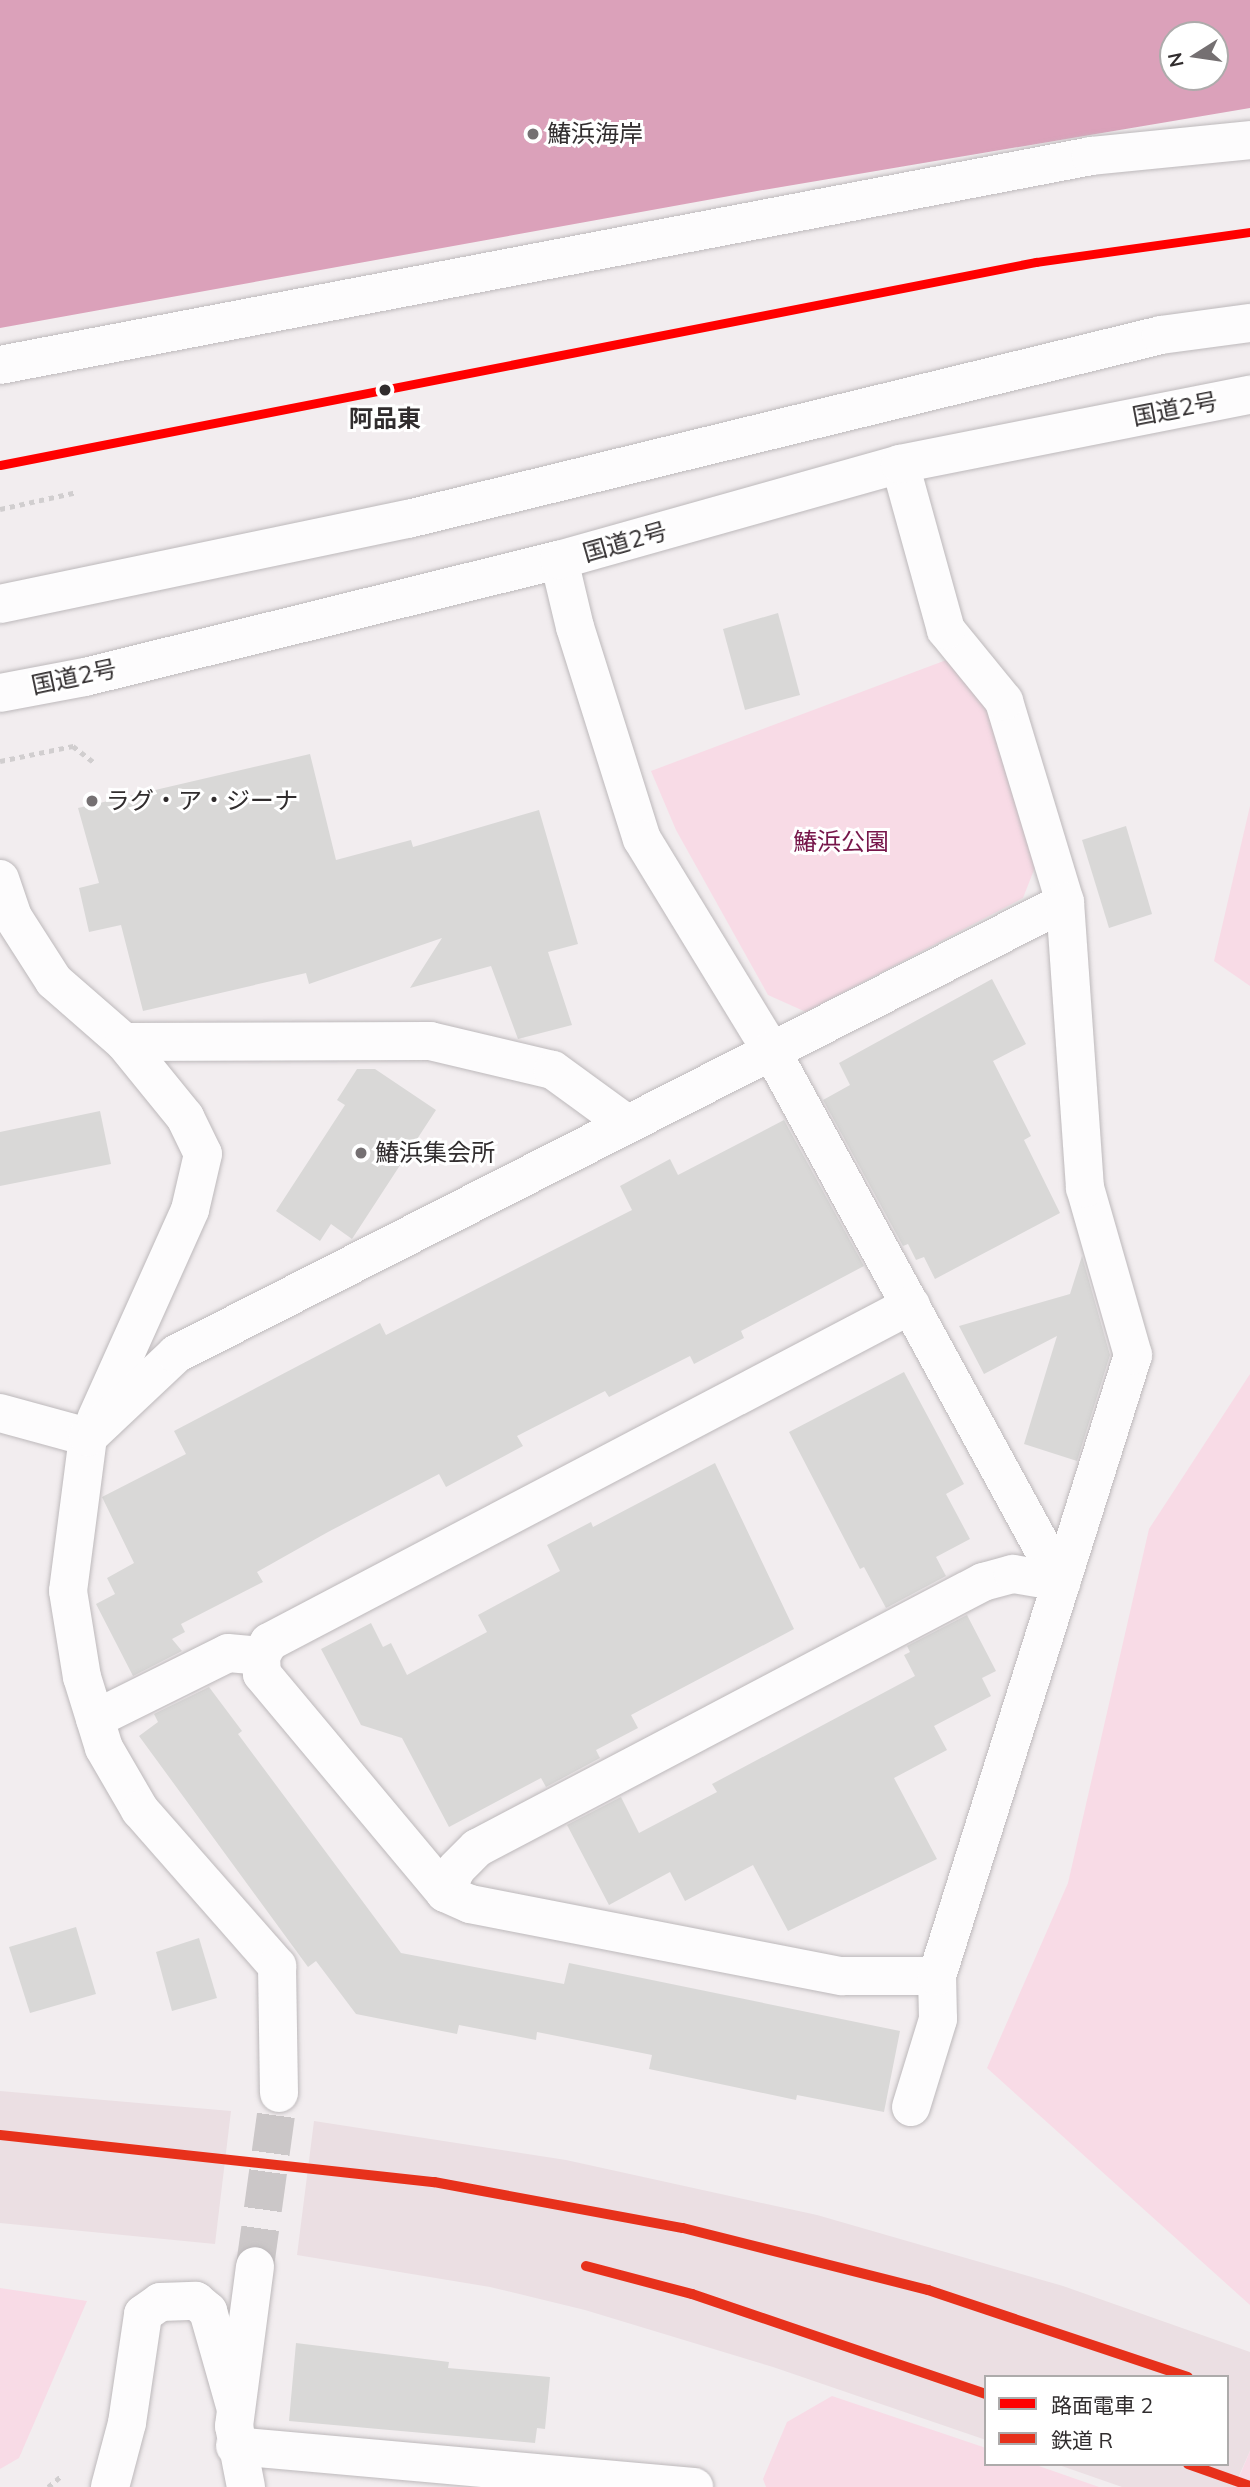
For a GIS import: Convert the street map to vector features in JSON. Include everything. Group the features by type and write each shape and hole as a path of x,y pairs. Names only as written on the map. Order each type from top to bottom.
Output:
{"main road":[{"path":"0,365 1091,156 1250,140"},
{"path":"0,604 408,519 1161,335 1250,323"},
{"name":"国道2号","path":"0,693 85,677 559,560 900,464 1250,395"},
{"path":"900,464 946,630 1004,701 1065,902 1085,1188 1133,1355 937,1976 938,2019 911,2107"},
{"path":"559,560 575,627 642,839 771,1050 1061,1582"},
{"path":"0,879 13,917 54,981 124,1042 185,1117 203,1154 190,1210 89,1437 68,1591 82,1677 104,1748 140,1810 278,1966 279,2093"},
{"path":"89,1437 176,1354 1065,902"},
{"path":"124,1042 430,1041 553,1070 627,1124"},
{"path":"911,1305 268,1642 261,1656 262,1674 445,1893 470,1904 842,1976 937,1976"},
{"path":"0,1413 89,1437"},
{"path":"445,1893 456,1869 477,1848 983,1582 1013,1574 1061,1582"},
{"path":"95,1719 228,1653 261,1656"},
{"path":"246,2487 235,2446 235,2406 255,2266"},
{"path":"110,2487 127,2423 143,2314 160,2302 196,2301 208,2311 235,2406"},
{"path":"235,2446 694,2487"}],"path":[{"path":"0,509 77,492"},
{"path":"0,761 73,746 96,764"}],"shaded area":[{"path":"0,0 1250,0 1250,108 757,191 0,328"},
{"path":"0,2091 231,2111 215,2244 0,2223"},
{"path":"314,2121 566,2160 817,2215 1063,2286 1250,2352 1250,2451 1234,2487 1122,2487 1062,2466 1229,2466 1229,2375 984,2375 984,2439 773,2367 585,2310 490,2287 297,2255"}],"green space":[{"name":"鰆浜公園","path":"949,659 993,715 1039,857 1023,898 806,1012 768,995 676,830 651,771"},
{"path":"1250,806 1250,986 1214,961"},
{"path":"1250,1374 1250,2305 987,2068 1068,1883 1149,1529"},
{"path":"0,2288 87,2301 19,2458 0,2469"},
{"path":"832,2396 984,2447 984,2466 1039,2466 1099,2487 766,2487 763,2479 787,2422"},
{"path":"1250,2451 1250,2487 1234,2487 1237,2482"}],"building":[{"path":"778,613 800,695 745,710 723,629"},
{"path":"310,754 336,860 411,840 413,847 539,810 578,944 548,952 572,1025 518,1039 491,966 410,988 442,938 309,984 306,973 143,1011 121,925 89,932 79,888 99,883 78,808"},
{"path":"1126,826 1152,914 1109,928 1082,840"},
{"path":"992,979 1026,1044 993,1061 1031,1136 1024,1140 1060,1213 935,1279 924,1257 916,1260 908,1244 903,1246 823,1100 850,1085 839,1063"},
{"name":"鰆浜集会所","path":"357,1069 375,1069 436,1110 352,1239 331,1224 320,1241 276,1211 345,1105 337,1100"},
{"path":"100,1111 111,1164 0,1186 0,1132"},
{"path":"784,1120 864,1266 741,1331 744,1338 694,1364 690,1356 609,1397 605,1391 517,1436 523,1446 446,1487 439,1474 328,1532 257,1572 263,1582 181,1624 185,1632 172,1639 182,1651 133,1676 96,1604 115,1594 107,1578 134,1563 102,1497 186,1454 174,1431 380,1323 386,1335 632,1210 620,1186 670,1159 678,1175"},
{"path":"1082,1256 1110,1355 1077,1461 1024,1444 1057,1336 984,1374 959,1326 1070,1294"},
{"path":"904,1372 964,1484 946,1494 970,1539 936,1557 946,1576 886,1608 864,1567 860,1569 789,1432"},
{"path":"715,1463 794,1629 631,1715 638,1728 596,1750 600,1758 546,1787 541,1778 449,1827 402,1738 361,1725 321,1649 371,1623 383,1647 391,1643 407,1675 487,1632 478,1615 560,1571 547,1545 591,1522 593,1527"},
{"path":"967,1615 996,1671 982,1678 991,1696 934,1726 947,1750 894,1778 937,1859 788,1931 753,1865 685,1901 670,1872 609,1905 567,1825 621,1797 639,1833 717,1792 712,1784 915,1676 904,1655 910,1652 907,1646"},
{"path":"209,1687 242,1731 238,1734 401,1953 564,1984 569,1963 900,2031 884,2112 797,2095 796,2100 649,2069 652,2055 537,2032 536,2040 459,2025 457,2034 356,2014 316,1961 308,1967 139,1736 158,1722 154,1714"},
{"path":"76,1927 96,1994 30,2013 9,1947"},
{"path":"199,1938 217,1998 172,2011 156,1952"},
{"path":"296,2343 449,2362 448,2368 550,2377 545,2429 537,2428 535,2443 289,2421"}],"tunnel":[{"path":"255,2266 279,2093"}],"tram line":[{"name":"2","path":"0,465 1036,262 1250,232"}],"rail line":[{"name":"R","path":"0,2135 434,2182 683,2228 928,2290 1182,2375"},
{"name":"R","path":"586,2266 692,2294 984,2393"},
{"name":"R","path":"1194,2466 1250,2486"}],"place":[{"name":"鰆浜海岸","path":"533,134"},
{"name":"阿品東","path":"385,390"},
{"name":"ラグ・ア・ジーナ","path":"92,801"},
{"name":"鰆浜集会所","path":"361,1153"}]}
